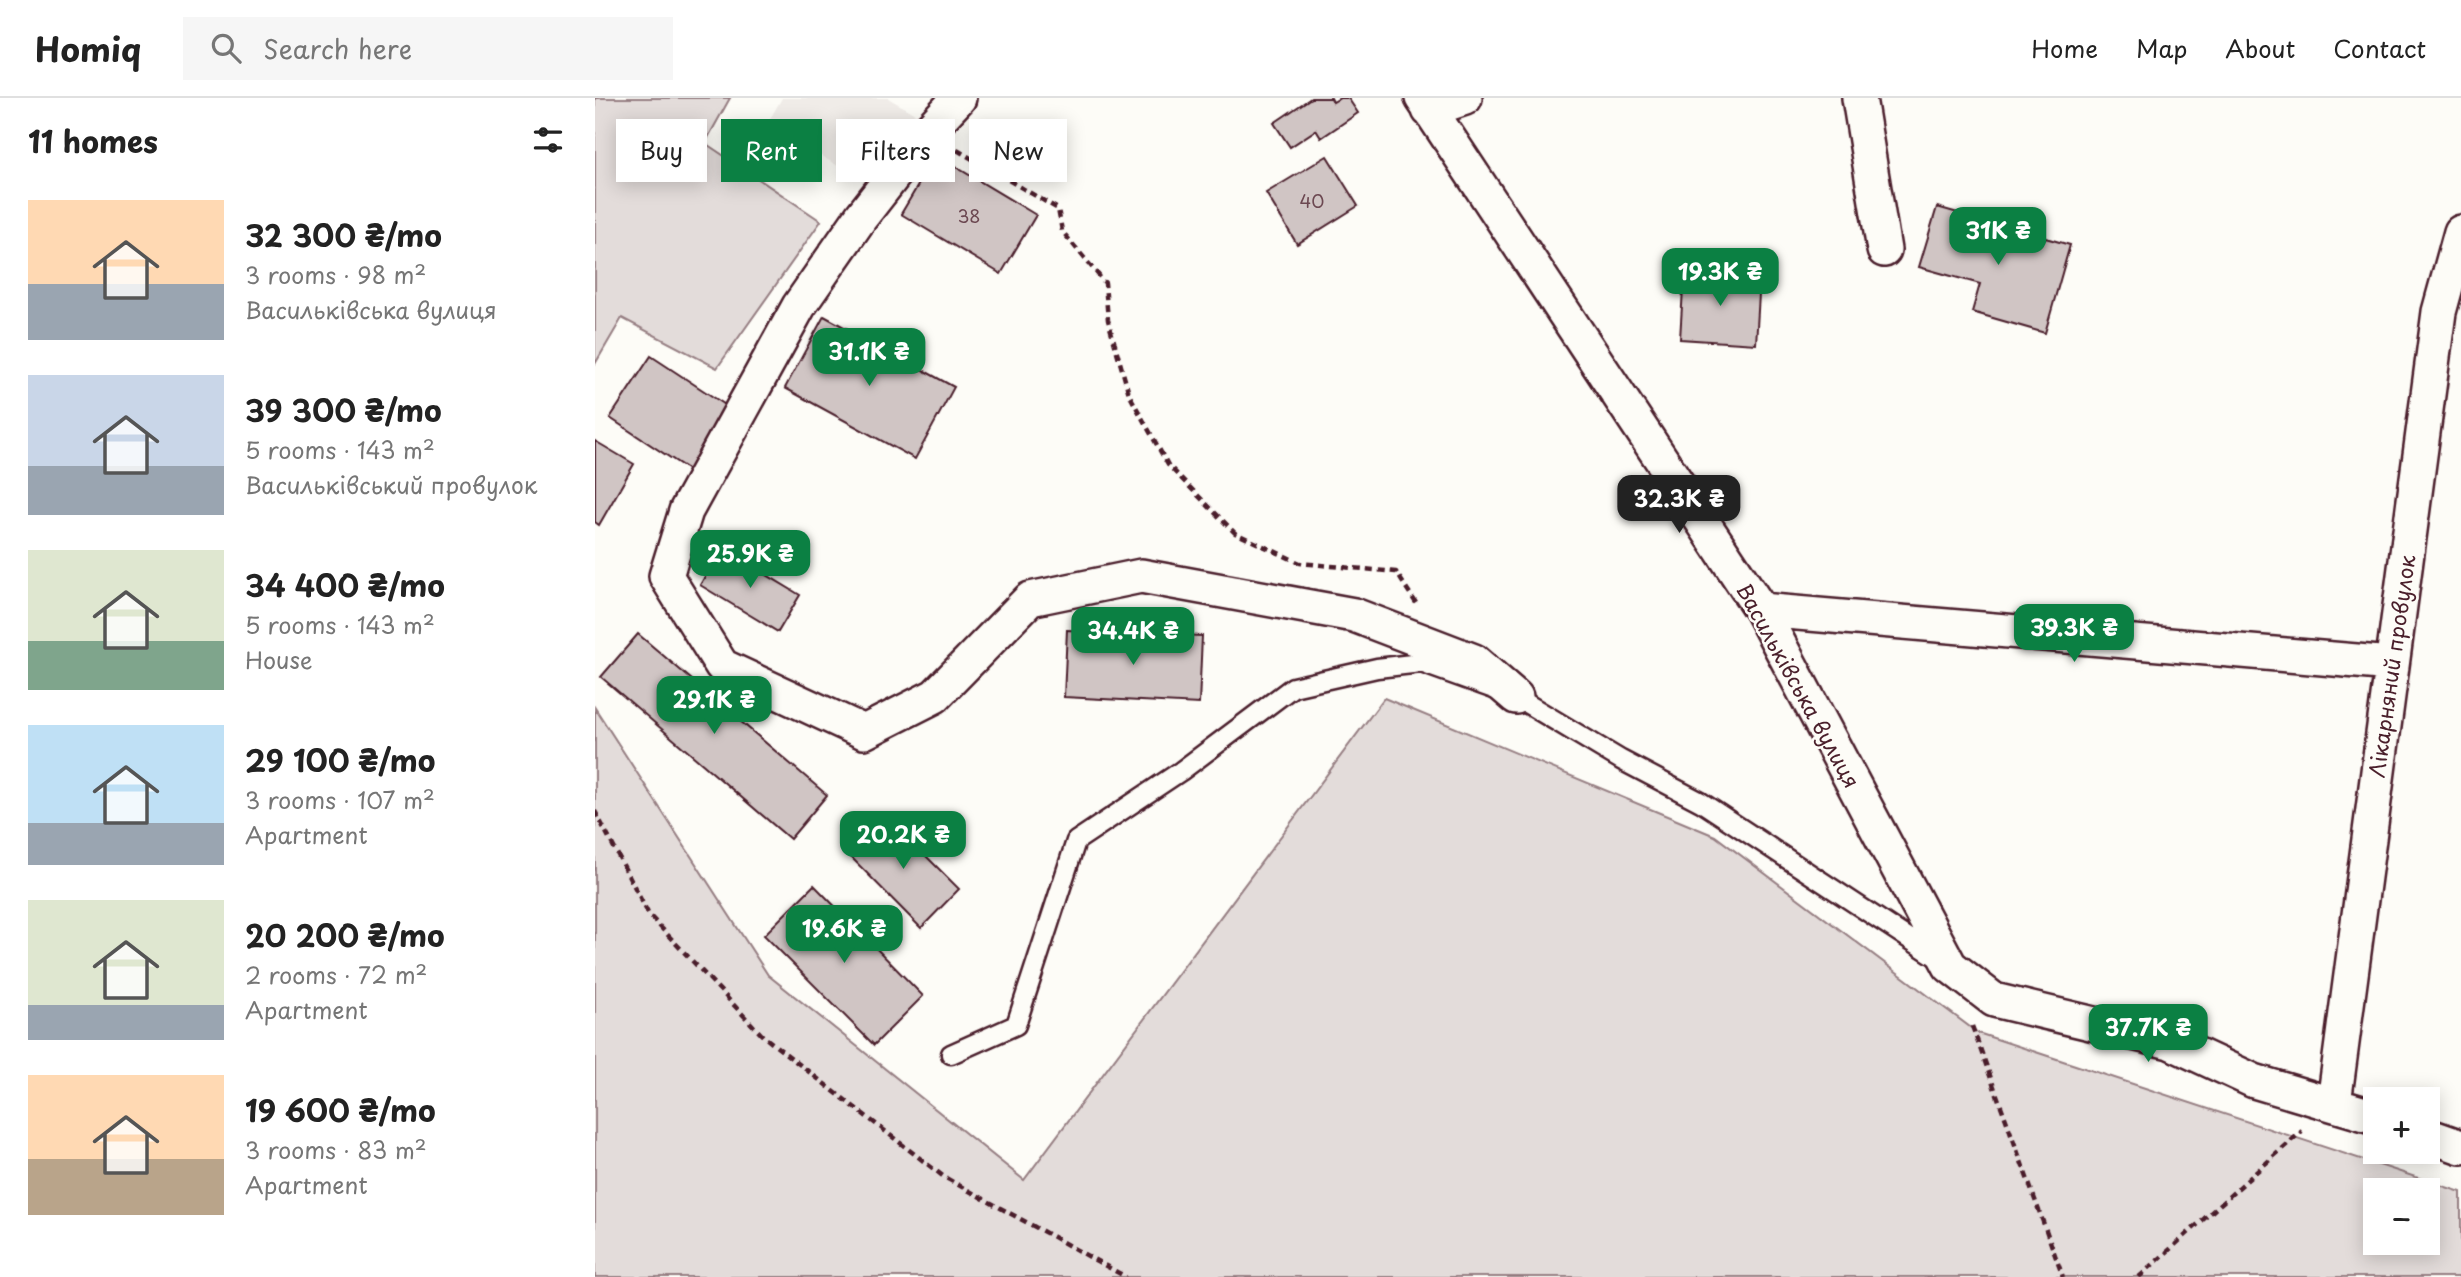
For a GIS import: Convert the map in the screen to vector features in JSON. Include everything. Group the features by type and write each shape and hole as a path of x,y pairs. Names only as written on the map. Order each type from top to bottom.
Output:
{"street":[{"path":"940,119 959,98"},
{"path":"1426,104 1465,98"},
{"path":"1859,98 1884,250"},
{"name":"Васильківська вулиця","path":"1426,104 1761,610 1950,966"},
{"path":"889,182 799,306 686,512 666,576 722,666 864,733 935,696 1030,599 1141,576 1354,615 1473,661 1517,696"},
{"name":"Лікарняний провулок","path":"2334,1102 2439,312 2461,232"},
{"path":"1761,610 2392,664"},
{"path":"1950,966 1994,1000 2171,1042 2254,1081 2334,1102 2363,1113"},
{"path":"2440,1140 2461,1147"}],"lane":[{"path":"951,1054 1016,1025 1076,841 1181,771 1293,687 1377,668 1421,663 1517,696 1621,760 1701,802 1950,966"}],"path":[{"path":"955,148 1058,209 1062,231 1105,283 1108,320 1129,394 1168,465 1235,533 1300,563 1396,572 1434,629 1434,646"},
{"path":"595,811 649,915 763,1036 944,1177 1125,1277"},
{"path":"1969,1018 2063,1277"},
{"path":"2139,1277 2334,1102"}],"shaded area":[{"path":"595,98 730,98 707,139 707,119 616,119 616,182 707,182 707,144 721,154 721,182 763,182 821,221 717,368 622,318 595,364"},
{"path":"782,98 888,98 920,117 836,119 836,165 822,156 822,119 770,119"},
{"path":"865,182 881,182 877,189"},
{"path":"1384,698 1715,836 1978,1033 2363,1160 2363,1164 2376,1164 2418,1178 2363,1178 2363,1255 2440,1255 2440,1185 2461,1192 2461,1277 595,1277 595,708 768,975 1024,1180"}],"building":[{"path":"1311,98 1331,98 1333,102 1348,98 1358,113 1321,138 1316,130 1290,147 1274,123"},
{"path":"1327,156 1358,206 1297,244 1266,193"},
{"path":"955,166 969,175 969,182 981,182 1036,215 1001,274 901,214 920,182 955,182"},
{"path":"1937,207 2070,245 2045,333 1972,312 1980,284 1919,267"},
{"path":"1684,272 1760,277 1756,344 1680,339"},
{"path":"824,316 954,387 915,459 785,388"},
{"path":"651,356 733,410 692,472 610,418"},
{"path":"595,441 634,464 599,525 595,522"},
{"path":"722,548 800,595 778,632 700,585"},
{"path":"1067,630 1202,636 1199,704 1064,697"},
{"path":"638,634 827,795 790,839 601,677"},
{"path":"884,814 959,889 921,928 846,852"},
{"path":"814,885 923,996 874,1045 764,935"}]}
